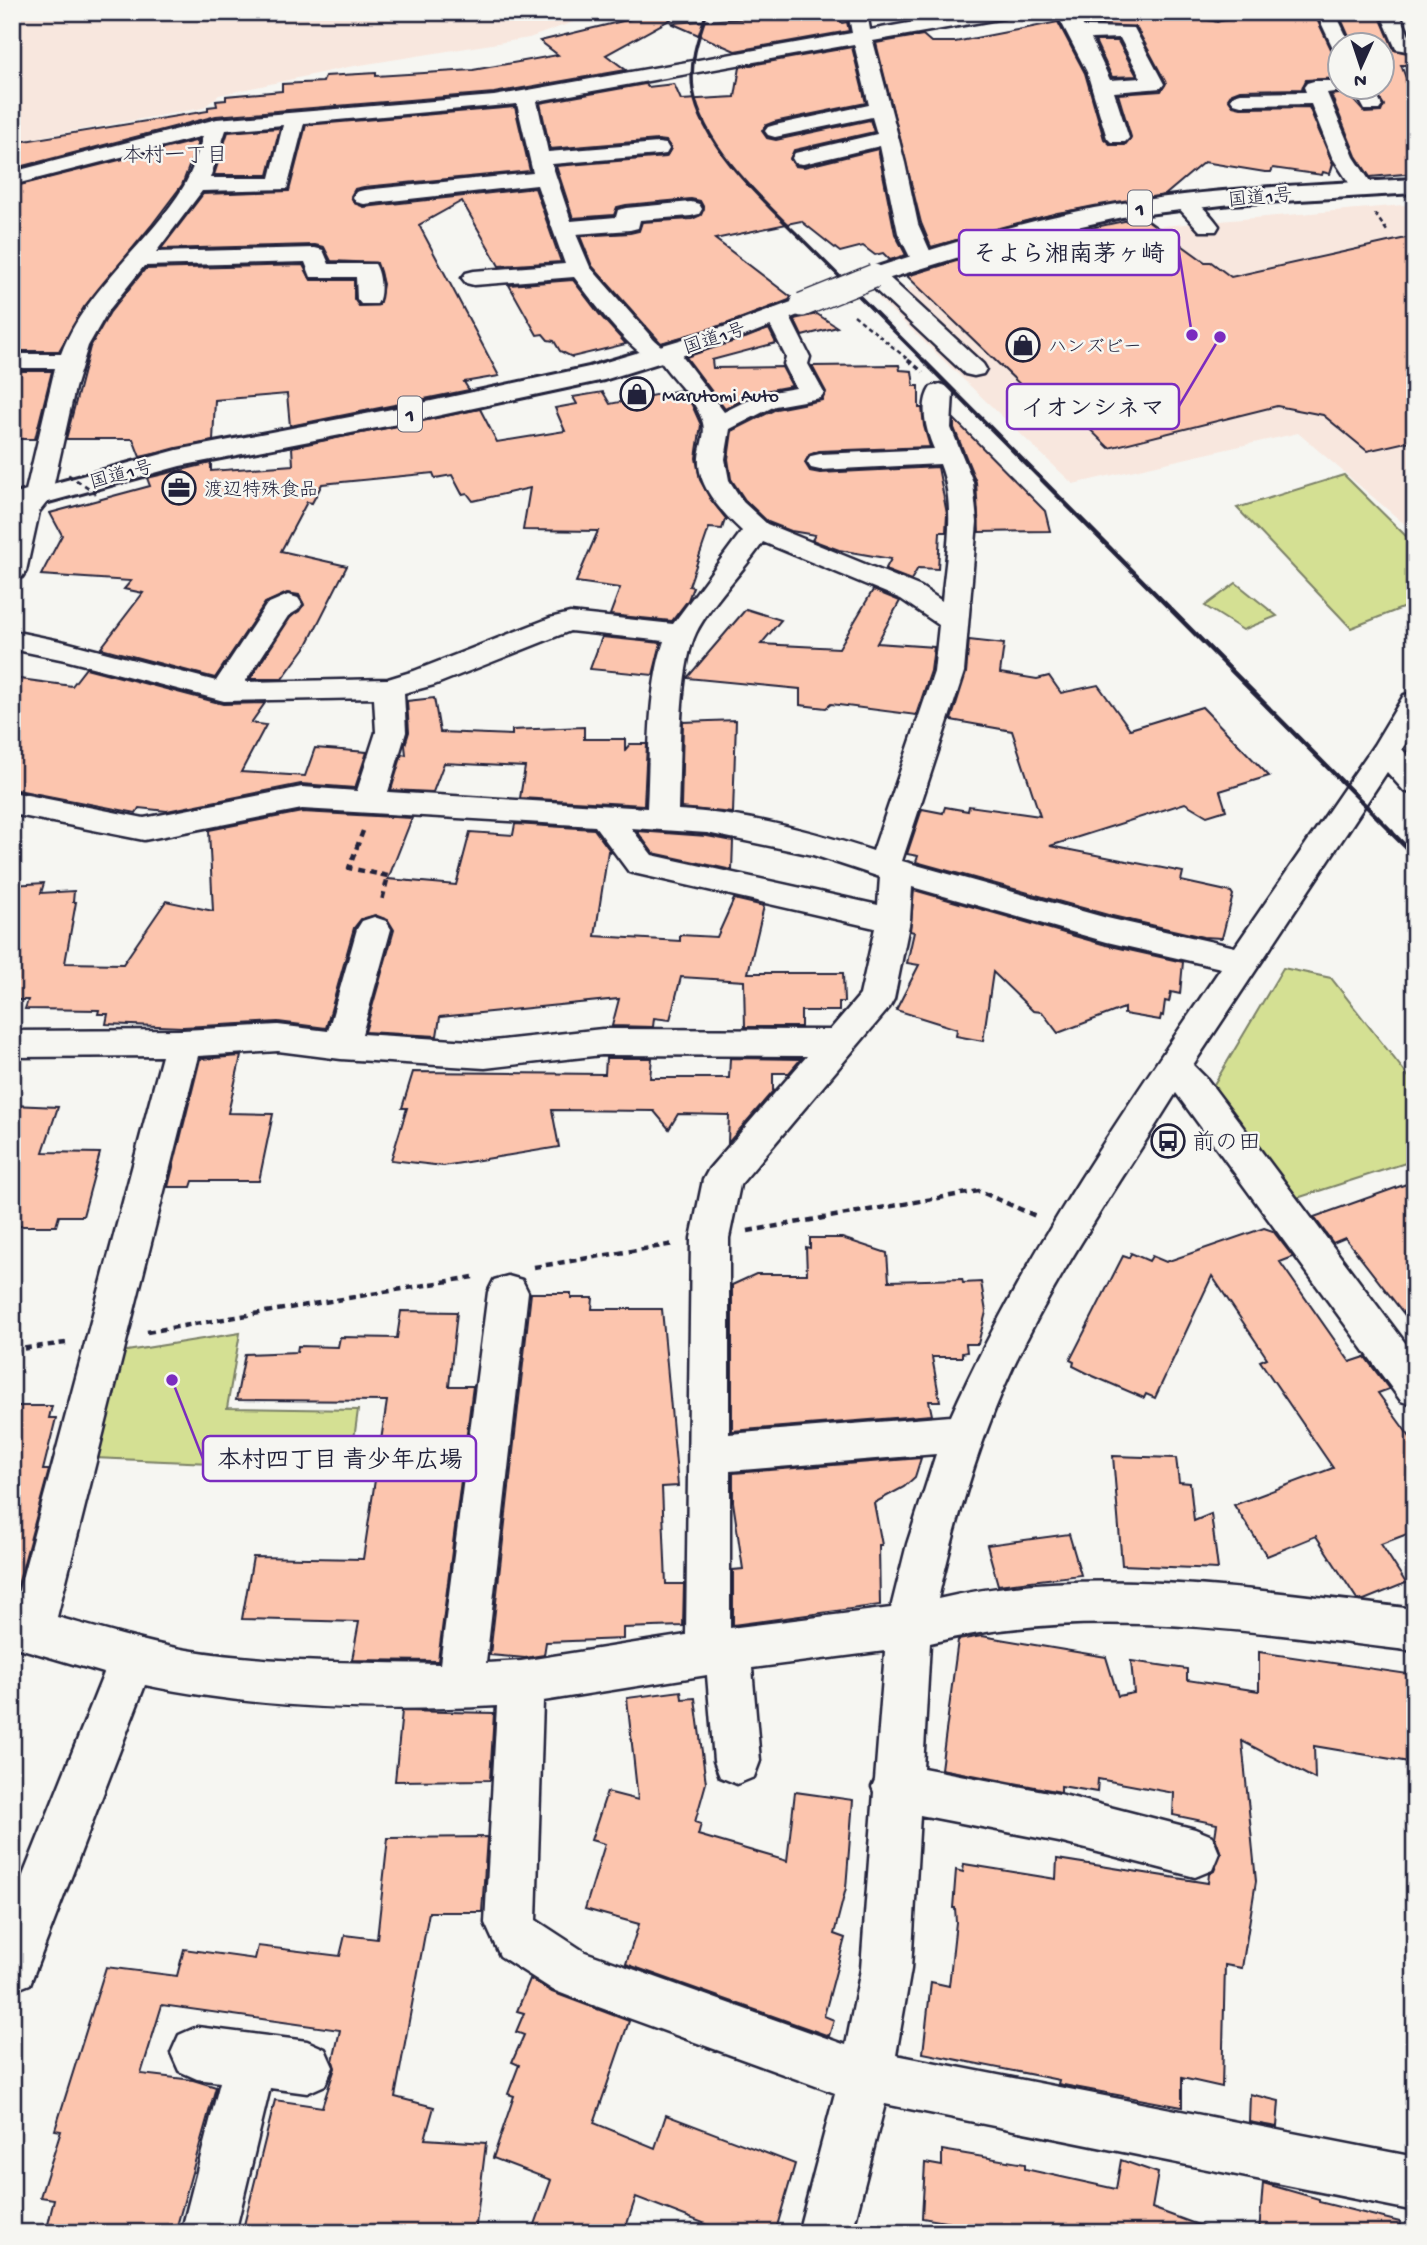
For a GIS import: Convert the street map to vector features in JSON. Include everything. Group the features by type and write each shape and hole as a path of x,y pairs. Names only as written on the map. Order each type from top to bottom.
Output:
{"highway":[{"name":"国道1号","path":"25,500 177,458 595,374 736,331 874,276 1024,230 1122,210 1267,194 1415,186"}],"street":[{"path":"858,12 903,216 913,247 922,260"},
{"path":"12,179 217,125 449,107 526,97 1004,12"},
{"path":"1065,12 1079,33 1104,86 1118,138"},
{"path":"1205,13 1230,12"},
{"path":"1325,12 1334,32"},
{"path":"1389,12 1406,31 1403,45 1415,46"},
{"path":"1079,33 1127,32 1154,84 1104,86"},
{"path":"1326,87 1314,87 1343,157 1364,189"},
{"path":"526,97 542,168 562,228 580,270 645,345 662,354 699,390 717,425 712,473 729,500 757,530 911,593 954,622"},
{"path":"1241,99 1318,98"},
{"path":"1370,102 1372,106"},
{"path":"775,131 880,109"},
{"path":"195,185 279,184 295,118"},
{"path":"12,571 26,511 25,500 70,361 84,330 101,304 195,185 217,125"},
{"path":"803,158 887,138"},
{"path":"362,194 658,149"},
{"path":"1185,203 1209,226"},
{"path":"562,228 630,223 625,215 691,209"},
{"path":"139,259 316,255 319,272 367,269 369,299"},
{"path":"474,278 580,270"},
{"path":"874,276 974,369"},
{"path":"717,425 769,399 811,393 796,364 797,356 777,315"},
{"path":"12,361 70,361"},
{"path":"737,1761 718,1652 709,1454 710,1238 722,1180 877,999 893,920 891,869 949,672 963,522 960,482 938,428 940,392"},
{"path":"820,462 950,456"},
{"path":"662,820 667,717 674,656 681,634 757,530"},
{"path":"224,692 277,610 288,604"},
{"path":"12,640 59,647 168,680 224,692 269,693 389,688 424,678 570,622 681,634"},
{"path":"370,800 391,733 389,688"},
{"path":"825,2233 866,2076 886,1969 909,1627 929,1544 964,1433 996,1360 1039,1280 1173,1067 1353,795 1386,750 1415,702"},
{"path":"1386,750 1415,784"},
{"path":"12,803 144,829 302,798 707,822 818,845 891,869 1107,929 1244,963"},
{"path":"605,817 641,864 893,920"},
{"path":"341,1046 374,929"},
{"path":"12,1044 183,1043 278,1038 341,1046 485,1055 602,1042 838,1043"},
{"path":"183,1043 22,1628 132,1660 189,1672 322,1684 460,1686 521,1683 718,1652 909,1627 966,1613 1065,1604 1132,1602 1283,1614 1415,1630"},
{"path":"1173,1067 1194,1089 1415,1388"},
{"path":"460,1686 508,1292"},
{"path":"709,1454 964,1433"},
{"path":"12,1966 132,1660"},
{"path":"521,1683 510,1923 518,1938 571,1972 866,2076 1415,2184"},
{"path":"897,1787 1059,1818 1195,1853"},
{"path":"197,2053 307,2067"},
{"path":"208,2233 251,2060"}],"path":[{"path":"851,312 917,367 941,389 940,392"},
{"path":"68,475 99,495"},
{"path":"370,800 371,807 349,868 388,876 374,929"}],"shaded area":[{"path":"12,12 601,12 529,38 348,67 219,95 203,108 12,142"},
{"path":"1415,204 1415,533 1298,433 1073,484 878,298 1047,245 1140,228"}],"green space":[{"path":"1344,475 1415,545 1415,603 1351,628 1237,508"},
{"path":"1236,583 1277,616 1243,630 1205,606"},
{"path":"1283,968 1331,978 1415,1085 1415,1160 1297,1198 1210,1091"},
{"path":"240,1333 227,1408 358,1410 350,1469 94,1458 121,1352"}],"building":[{"path":"668,12 671,19 606,55 626,70 494,93 216,116 12,169 12,143 208,111 208,107 217,106 216,101 226,100 226,96 282,91 282,84 323,82 325,76 473,70 558,55 540,41"},
{"path":"1083,12 1162,12 1164,15 1194,16 1217,22 1238,16 1314,13 1326,38 1326,79 1306,80 1302,89 1240,90 1232,93 1228,99 1233,106 1241,108 1309,107 1333,164 1330,174 1273,168 1271,172 1265,172 1204,162 1165,195 1057,213 931,247 921,223 876,43 923,35 931,42 955,42 1058,22 1085,73 1104,139 1111,145 1125,145 1131,137 1118,94 1161,91 1166,83 1136,27 1086,24 1082,18 1086,17"},
{"path":"1338,12 1378,12 1386,32 1347,32"},
{"path":"835,13 842,23 847,22 849,31 735,51 671,23"},
{"path":"1095,41 1118,41 1137,76 1112,77"},
{"path":"852,47 866,103 774,122 766,125 762,131 767,138 776,140 870,120 874,132 794,150 790,159 795,166 804,167 878,149 895,234 906,255 890,260 883,253 875,255 863,246 840,252 801,221 715,239 791,297 726,324 661,343 592,266 580,236 639,231 642,222 692,219 701,215 704,208 700,201 691,199 626,205 617,207 614,215 573,218 556,166 666,157 671,148 666,141 658,140 550,149 540,103 645,84 648,87 674,84 681,100 735,97 740,67"},
{"path":"1396,50 1415,55 1415,65 1401,65 1415,101 1415,173 1370,177 1356,156 1334,102 1355,102 1365,113 1381,112 1384,105 1382,102 1396,102"},
{"path":"515,107 530,171 364,187 355,189 351,196 354,203 364,207 535,188 561,262 499,266 462,201 419,225 499,376 464,382 469,390 290,426 287,394 215,400 213,441 140,457 133,439 66,439 90,347 110,312 145,269 303,265 311,280 354,280 354,299 359,306 379,305 383,284 377,263 331,261 324,247 315,245 161,249 203,194 289,191 306,125"},
{"path":"280,128 268,175 214,175 228,132"},
{"path":"199,140 182,185 84,307 59,351 12,351 12,187"},
{"path":"1143,217 1205,262 1211,262 1231,277 1415,236 1415,440 1367,451 1323,415 1277,406 1109,448 1068,408 1050,413 907,276 1006,246"},
{"path":"573,280 626,344 572,357 560,351 554,341 548,340 543,334 537,335 509,285"},
{"path":"817,314 837,327 802,336 794,319"},
{"path":"769,329 776,343 712,360 713,368 782,367 792,386 759,392 725,409 686,357"},
{"path":"899,365 900,370 912,371 914,386 919,386 919,408 922,408 930,447 819,451 809,455 805,463 810,471 820,473 938,467 947,514 946,532 940,532 938,569 918,568 911,580 885,570 891,559 839,550 812,540 815,535 791,531 768,522 745,500 731,479 728,459 732,431 776,409 822,400 826,392 812,366"},
{"path":"12,371 52,371 35,439 12,439"},
{"path":"680,390 692,405 701,425 696,458 700,480 727,520 722,529 709,528 689,586 693,587 688,600 672,621 610,615 620,588 576,582 598,531 523,530 530,488 473,501 467,493 462,494 452,475 435,478 433,473 322,484 312,503 307,502 281,551 347,566 307,645 282,679 250,679 290,618 304,605 299,595 287,593 265,603 215,678 101,648 143,593 124,589 131,581 41,575 62,535 50,513 150,486 147,478 211,463 211,471 293,465 292,447 480,409 497,442 565,431 555,408 577,404 573,397 603,392 610,404"},
{"path":"954,419 1045,511 1050,531 979,532 976,482 954,428"},
{"path":"873,590 900,601 877,643 934,647 931,671 916,715 831,704 826,708 800,705 800,689 687,678 746,609 781,620 761,644 839,648"},
{"path":"602,637 661,643 653,675 590,669"},
{"path":"969,640 1004,644 1000,673 1037,679 1049,676 1061,693 1098,685 1130,729 1202,707 1269,776 1220,791 1226,810 1207,816 1185,803 1050,846 1183,872 1181,881 1231,892 1233,895 1222,938 1203,937 1108,915 916,862 918,856 907,854 922,809 943,813 945,807 968,811 969,806 1040,816 1012,731 951,720 966,673"},
{"path":"86,668 223,704 265,703 251,723 266,725 241,772 305,776 315,748 367,752 355,788 301,784 167,811 139,808 136,813 12,789 12,678 72,686"},
{"path":"434,698 440,732 512,735 512,730 584,727 584,739 625,739 625,750 630,744 647,744 644,805 520,798 525,767 444,763 433,792 391,790 402,754 406,755 405,745 409,732 407,701"},
{"path":"736,720 733,813 681,808 683,722"},
{"path":"302,812 412,818 388,879 456,885 470,832 513,835 515,824 594,829 611,852 608,851 595,936 680,941 680,935 717,937 734,899 764,906 748,973 843,973 844,1002 839,1002 839,1011 801,1011 801,1027 745,1027 744,981 681,977 670,1020 654,1018 653,1027 612,1026 619,999 440,1017 437,1036 365,1032 394,930 388,920 375,915 361,919 354,928 326,1028 278,1022 183,1027 106,1024 108,1014 98,1014 99,1010 25,1009 28,1000 12,1000 12,885 44,883 41,893 74,891 73,902 76,902 65,963 123,964 166,901 213,911 209,830"},
{"path":"637,831 707,836 733,841 732,870 653,853"},
{"path":"914,890 1106,945 1183,962 1180,994 1171,992 1169,1002 1165,1001 1160,1020 1124,1014 1124,1008 1058,1033 1042,1012 1033,1011 993,972 983,1041 956,1036 957,1029 896,1010 919,965 907,963 914,932 910,931"},
{"path":"241,1056 228,1113 273,1114 259,1181 193,1181 191,1187 168,1187 200,1059"},
{"path":"606,1058 652,1058 650,1078 729,1078 730,1058 801,1059 789,1073 773,1073 773,1091 728,1143 729,1115 678,1114 669,1129 654,1111 552,1110 559,1147 443,1166 391,1160 407,1108 402,1108 413,1072 605,1074"},
{"path":"12,1105 58,1107 43,1152 100,1153 83,1216 59,1216 56,1226 12,1226"},
{"path":"1415,1181 1415,1328 1345,1238 1333,1243 1314,1217"},
{"path":"1264,1228 1273,1231 1293,1257 1280,1262 1350,1362 1365,1357 1389,1389 1378,1393 1415,1444 1415,1531 1381,1544 1406,1583 1364,1600 1357,1599 1316,1536 1267,1556 1234,1505 1333,1468 1260,1361 1267,1358 1212,1276 1155,1398 1146,1394 1144,1398 1093,1376 1073,1366 1074,1362 1070,1360 1123,1256 1129,1258 1131,1253 1149,1261 1152,1256 1166,1262"},
{"path":"810,1238 842,1238 887,1253 889,1281 962,1279 963,1283 981,1282 986,1312 978,1344 966,1344 967,1352 962,1353 962,1357 932,1357 940,1401 929,1401 932,1415 732,1431 732,1285 756,1274 807,1274 806,1247 810,1248"},
{"path":"531,1293 571,1293 571,1298 593,1298 592,1309 662,1309 678,1486 662,1487 666,1584 684,1584 683,1626 623,1628 623,1639 546,1642 544,1655 525,1658 490,1655"},
{"path":"401,1311 457,1312 449,1386 473,1386 438,1661 352,1660 359,1622 242,1619 253,1557 363,1559 387,1401 236,1400 245,1354 297,1352 298,1346 338,1347 340,1337 397,1338"},
{"path":"12,1406 52,1406 49,1418 56,1418 43,1470 49,1470 18,1585 12,1584"},
{"path":"1113,1456 1176,1458 1179,1482 1190,1483 1194,1521 1211,1514 1218,1569 1122,1565"},
{"path":"921,1458 915,1477 904,1487 874,1503 882,1545 879,1545 880,1605 733,1625 733,1570 743,1569 733,1502 733,1473"},
{"path":"1069,1534 1081,1575 998,1585 987,1545"},
{"path":"982,1636 1106,1657 1118,1696 1134,1693 1131,1661 1187,1669 1187,1680 1259,1691 1259,1652 1415,1675 1415,1763 1314,1746 1315,1779 1242,1741 1256,1881 1242,1968 1225,1965 1222,2087 1182,2078 1182,2107 1058,2084 1059,2080 923,2053 931,1982 949,1986 956,1922 953,1908 956,1870 963,1872 964,1864 1056,1879 1057,1859 1208,1883 1209,1874 1214,1871 1221,1854 1215,1837 1217,1824 1173,1815 1174,1793 1098,1779 1097,1792 1061,1786 1061,1792 941,1769 958,1640"},
{"path":"681,1691 682,1699 695,1698 706,1783 695,1822 701,1824 698,1835 787,1861 795,1792 853,1800 846,1888 834,1934 845,1938 824,2016 834,2020 829,2036 626,1964 639,1924 585,1909 605,1844 591,1840 607,1792 638,1800 627,1698"},
{"path":"402,1711 494,1713 490,1780 395,1781"},
{"path":"487,1837 482,1912 429,1912 395,2097 434,2107 425,2139 486,2143 475,2233 242,2233 275,2100 322,2107 335,2068 333,2061 340,2030 162,2005 141,2074 193,2080 216,2087 175,2233 46,2233 54,2199 40,2197 61,2131 55,2130 106,1967 177,1976 184,1949 255,1959 258,1946 340,1956 345,1935 377,1939 388,1838"},
{"path":"530,1979 552,1992 629,2021 594,2123 655,2148 666,2115 795,2164 775,2233 729,2233 636,2197 624,2233 532,2233 551,2180 493,2158 514,2096 508,2094 519,2065 512,2062 524,2035 516,2032 524,2013 517,2011"},
{"path":"1250,2094 1279,2101 1277,2127 1249,2122"},
{"path":"942,2150 1025,2164 1025,2169 1116,2189 1121,2160 1158,2173 1152,2208 1209,2229 1209,2233 1009,2233 922,2218 925,2163 942,2166"},
{"path":"1263,2183 1319,2199 1319,2202 1400,2222 1399,2233 1259,2233"}],"railway":[{"path":"707,12 695,51 692,80 700,113 711,136 744,180 923,360"},
{"path":"923,360 1392,832"},
{"path":"1390,831 1415,856"}],"place":[{"name":"そよら湘南茅ヶ崎","path":"1192,335"},
{"name":"イオンシネマ","path":"1220,337"},
{"name":"ハンズビー","path":"1023,345"},
{"name":"Marutomi Auto","path":"637,394"},
{"name":"渡辺特殊食品","path":"179,488"},
{"name":"前の田","path":"1168,1141"},
{"name":"本村四丁目 青少年広場","path":"172,1380"}],"district":[{"name":"本村一丁目","path":"175,154"}]}
